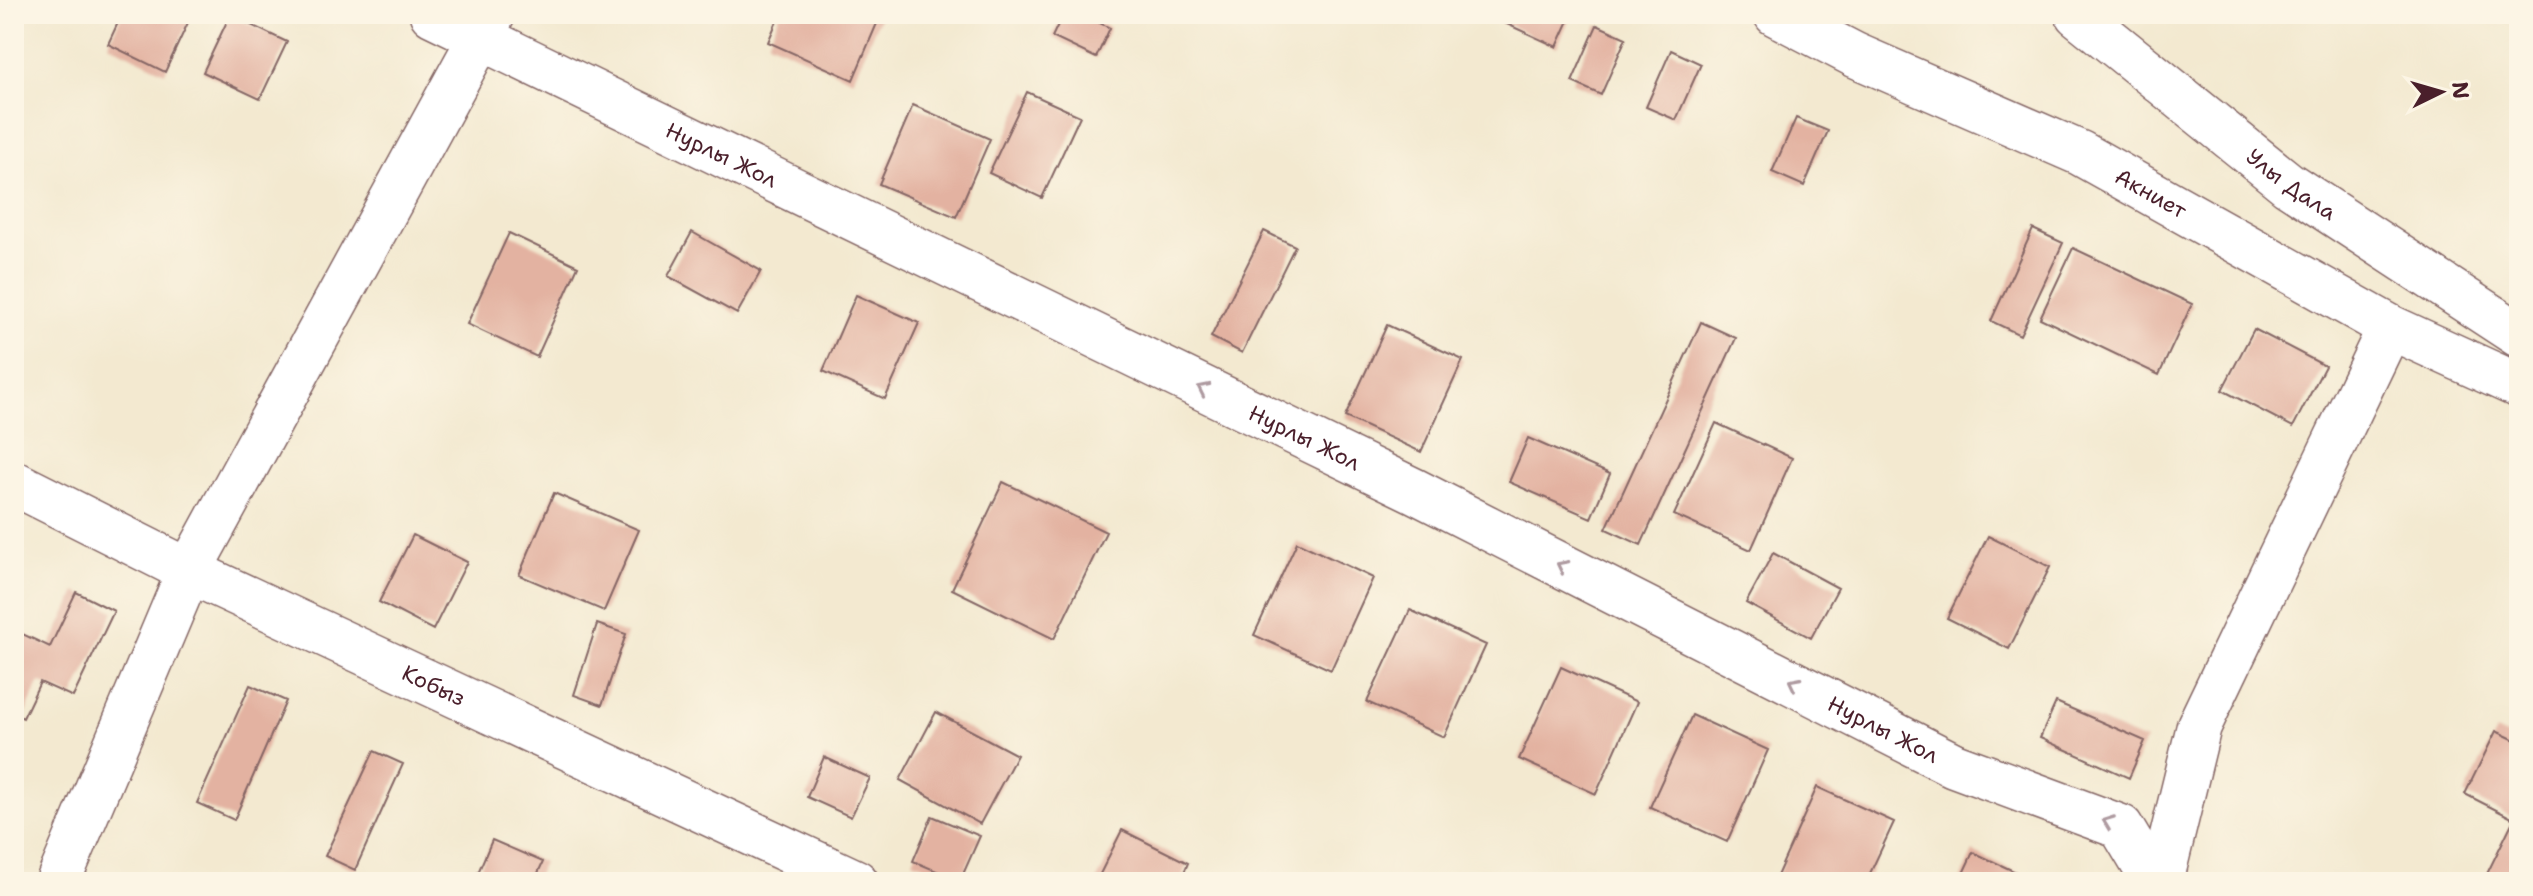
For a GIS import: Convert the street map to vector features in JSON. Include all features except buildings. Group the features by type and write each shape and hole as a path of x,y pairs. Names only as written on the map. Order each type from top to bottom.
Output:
{"street":[{"name":"Нурлы Жол","path":"432,14 487,26 1954,765 2121,827 2154,882"},
{"name":"Акниет","path":"1776,14 1855,55 2080,153 2390,327 2519,386"},
{"name":"Улы Дала","path":"2077,14 2288,184 2519,335"},
{"path":"58,882 189,571 487,26"},
{"path":"2161,882 2199,726 2390,327"},
{"name":"Кобыз","path":"14,483 189,571 856,882"}]}
